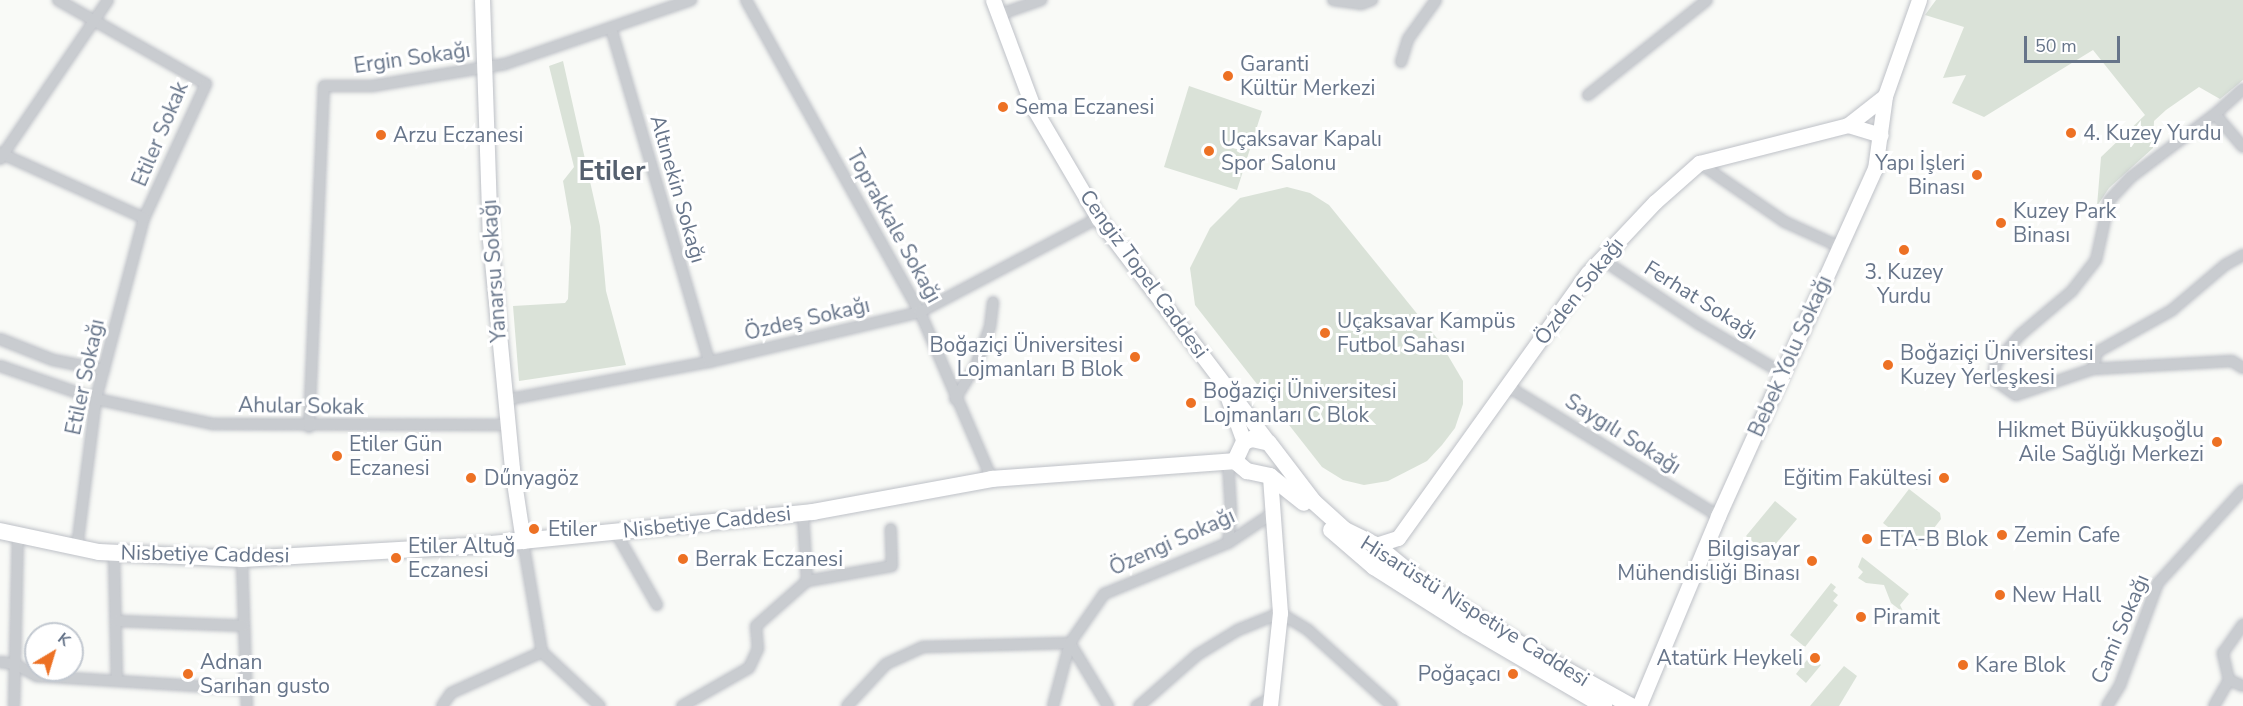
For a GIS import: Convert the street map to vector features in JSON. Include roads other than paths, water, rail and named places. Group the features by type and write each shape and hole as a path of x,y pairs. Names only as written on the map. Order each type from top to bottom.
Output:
{"main road":[{"path":"1270,476 1274,448 1252,439 1244,442 1231,461 1247,471 1270,476 1374,567 1584,701 1604,706"},
{"name":"Hisarüstü Nispetiye Caddesi","path":"1274,448 1331,519 1376,545 1424,584 1631,706"},
{"name":"Nisbetiye Caddesi","path":"0,531 114,553 242,559 523,541 803,513 992,479 1231,461"}],"street":[{"path":"58,0 94,21"},
{"path":"108,0 1,156 144,218"},
{"name":"Yanarsu Sokağı","path":"482,0 490,240 507,425 523,541"},
{"name":"Ergin Sokağı","path":"309,427 324,86 372,86 484,68 691,0"},
{"name":"Toprakkale Sokağı","path":"746,0 920,312 955,399 992,479"},
{"path":"996,7 1041,0"},
{"path":"1333,0 1361,4 1372,0"},
{"path":"1401,62 1408,39 1436,0"},
{"path":"1588,95 1707,0"},
{"name":"Bebek Yolu Sokağı","path":"1639,706 1718,516 1875,170 1885,96 1919,0"},
{"name":"Cengiz Topel Caddesi","path":"996,7 1033,107 1098,218 1274,448"},
{"name":"Etiler Sokak","path":"94,21 206,84 144,218"},
{"name":"Altınekin Sokağı","path":"611,28 709,362"},
{"path":"2243,88 2215,114 2131,177 2109,201 2096,260 2072,291 2020,335 1996,363 1993,379 2016,395 2093,369 2232,361 2243,368"},
{"name":"Özden Sokağı","path":"1376,545 1398,538 1600,258 1699,163 1848,125 1885,96"},
{"path":"2215,114 2243,147"},
{"path":"1848,125 1880,135"},
{"path":"1699,163 1785,222 1840,247"},
{"name":"Etiler Sokağı","path":"77,547 96,399 144,218"},
{"name":"Özdeş Sokağı","path":"505,400 709,362 920,312 1098,218"},
{"path":"2093,369 2097,352 2172,310 2224,264 2243,255"},
{"name":"Ferhat Sokağı","path":"1600,258 1782,373"},
{"path":"955,399 975,365 990,327 993,302"},
{"path":"0,339 53,360 104,370"},
{"name":"Ahular Sokak","path":"0,366 96,399 213,424 309,427 507,425"},
{"path":"1224,384 1244,442"},
{"name":"Saygılı Sokağı","path":"1508,386 1718,516"},
{"path":"1228,543 1231,511 1231,461"},
{"path":"1256,706 1271,702 1280,613 1270,515 1270,476"},
{"name":"Cami Sokağı","path":"2107,706 2120,685 2158,583 2243,490"},
{"path":"803,513 807,580"},
{"name":"Özengi Sokağı","path":"1053,706 1070,643 1104,594 1228,543 1270,515"},
{"path":"682,706 749,668 758,649 756,627 807,580 892,566 891,529"},
{"path":"615,531 657,604"},
{"path":"14,706 18,535"},
{"path":"523,541 542,652 600,706"},
{"path":"114,553 117,681"},
{"path":"242,559 247,706"},
{"path":"1139,706 1197,655 1238,630 1280,613"},
{"path":"1280,613 1308,630 1392,706"},
{"path":"116,621 244,626"},
{"path":"2214,706 2229,680 2223,653 2243,624"},
{"path":"847,706 886,663 923,647 1070,643 1108,706"},
{"path":"442,706 451,693 542,652"},
{"path":"0,662 15,664 37,676 246,689"},
{"path":"2229,680 2243,686"}],"place":[{"name":"Garanti Kültür Merkezi","path":"1228,76"},
{"name":"Sema Eczanesi","path":"1003,107"},
{"name":"4. Kuzey Yurdu","path":"2071,133"},
{"name":"Arzu Eczanesi","path":"381,135"},
{"name":"Uçaksavar Kapalı Spor Salonu","path":"1209,151"},
{"name":"Yapı İşleri Binası","path":"1977,175"},
{"name":"Kuzey Park Binası","path":"2001,223"},
{"name":"3. Kuzey Yurdu","path":"1904,250"},
{"name":"Uçaksavar Kampüs Futbol Sahası","path":"1325,333"},
{"name":"Boğaziçi Üniversitesi Lojmanları B Blok","path":"1135,357"},
{"name":"Boğaziçi Üniversitesi Kuzey Yerleşkesi","path":"1888,365"},
{"name":"Boğaziçi Üniversitesi Lojmanları C Blok","path":"1191,403"},
{"name":"Hikmet Büyükkuşoğlu Aile Sağlığı Merkezi","path":"2217,442"},
{"name":"Etiler Gün Eczanesi","path":"337,456"},
{"name":"Dűnyagöz","path":"471,478"},
{"name":"Eğitim Fakültesi","path":"1944,478"},
{"name":"Etiler","path":"534,529"},
{"name":"Zemin Cafe","path":"2002,535"},
{"name":"ETA-B Blok","path":"1867,539"},
{"name":"Etiler Altuğ Eczanesi","path":"396,558"},
{"name":"Berrak Eczanesi","path":"683,559"},
{"name":"Bilgisayar Mühendisliği Binası","path":"1812,561"},
{"name":"New Hall","path":"2000,595"},
{"name":"Piramit","path":"1861,617"},
{"name":"Atatürk Heykeli","path":"1815,658"},
{"name":"Kare Blok","path":"1963,665"},
{"name":"Adnan Sarıhan gusto","path":"188,674"},
{"name":"Poğaçacı","path":"1513,674"}],"district":[{"name":"Etiler","path":"612,172"}]}
